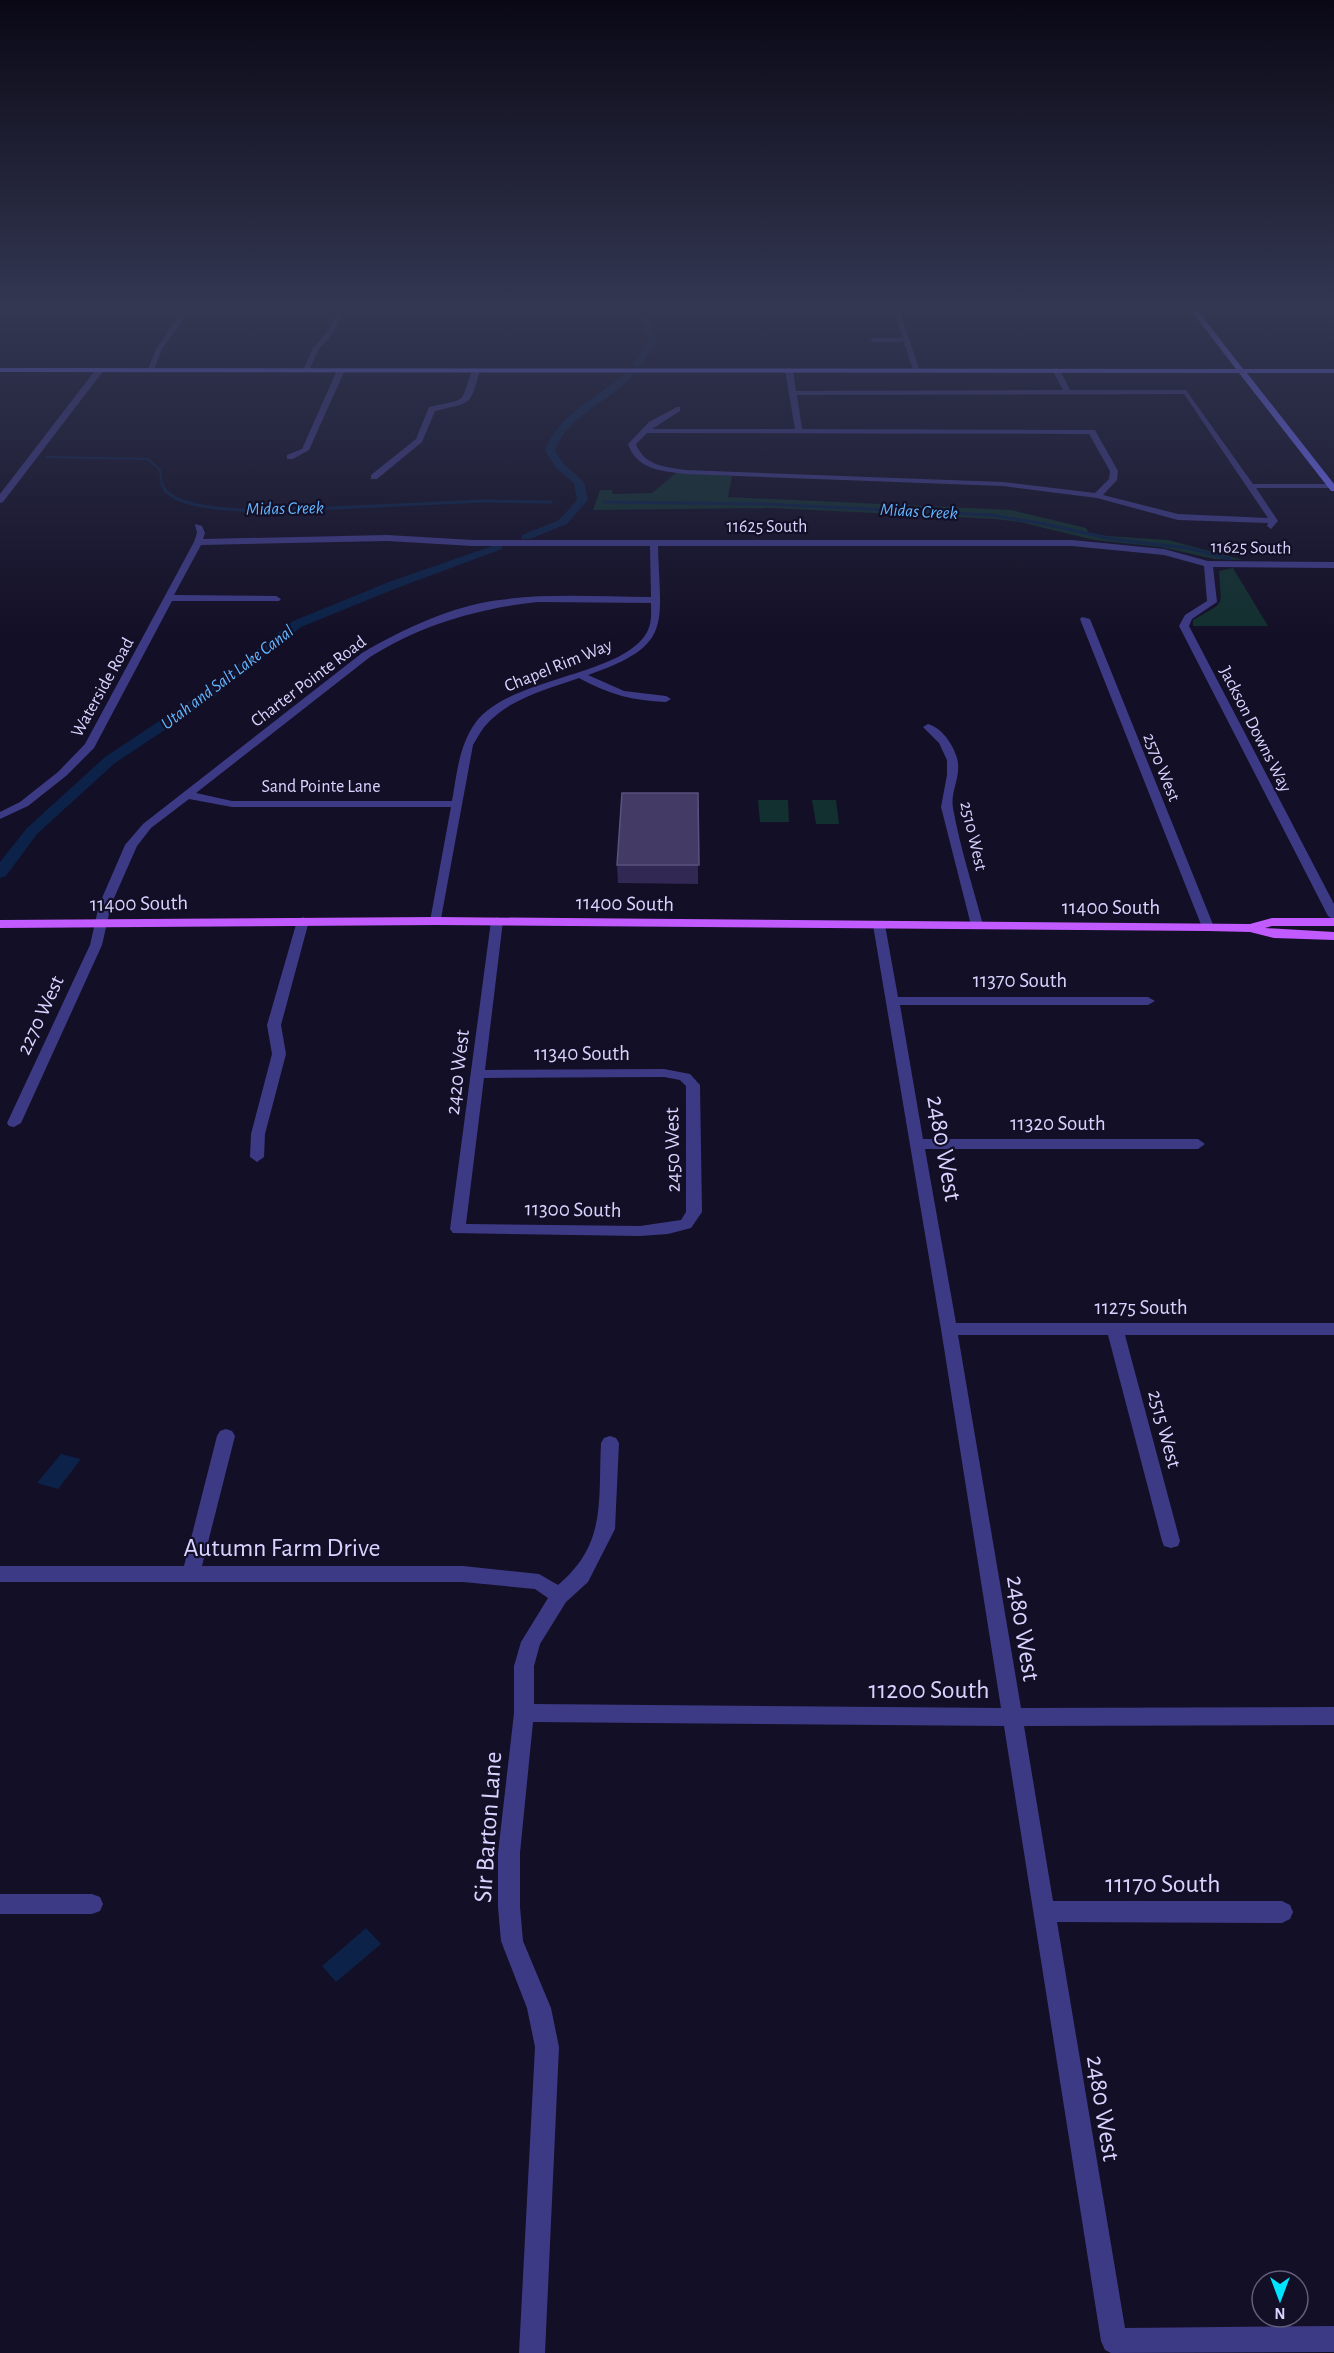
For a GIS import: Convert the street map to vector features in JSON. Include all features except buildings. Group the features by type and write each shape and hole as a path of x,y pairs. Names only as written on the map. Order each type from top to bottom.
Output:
{"main road":[{"path":"1278,418 1333,487"},
{"name":"11400 South","path":"0,924 497,921 1208,927 1251,928 1274,934 1334,936"},
{"name":"11400 South","path":"1251,928 1272,922 1334,922"}],"street":[{"path":"0,500 63,418"},
{"path":"290,457 305,450 319,418"},
{"path":"374,477 419,440 428,418"},
{"path":"664,418 644,431 632,444 634,454 642,462 658,468 686,472 1003,484 1097,496 1178,517 1272,525 1250,486 1204,418"},
{"path":"797,418 799,432"},
{"path":"644,431 1092,432 1114,471 1113,480 1097,496"},
{"path":"1250,486 1333,487"},
{"path":"198,526 201,533 198,542"},
{"name":"11625 South","path":"198,542 387,538 473,543 1072,543 1164,552 1208,564 1334,566"},
{"name":"Waterside Road","path":"0,816 24,804 62,774 90,746 198,542"},
{"name":"Chapel Rim Way","path":"436,921 468,744 473,732 498,708 629,654 646,641 654,627 654,542"},
{"name":"Jackson Downs Way","path":"1208,564 1212,602 1185,621 1186,630 1334,916"},
{"path":"169,598 276,599"},
{"name":"Charter Pointe Road","path":"102,923 106,901 135,838 186,795 374,650 448,616 484,605 524,600 654,600"},
{"name":"2570 West","path":"1084,619 1208,927"},
{"path":"579,674 622,695 666,699"},
{"name":"2510 West","path":"928,727 939,734 945,742 952,762 953,776 948,792 947,807 977,925"},
{"name":"Sand Pointe Lane","path":"186,795 240,804 457,804"},
{"path":"257,1157 258,1134 279,1054 274,1025 303,921"},
{"name":"2420 West","path":"458,1229 497,921"},
{"name":"2270 West","path":"14,1124 96,945 102,923"},
{"name":"2480 West","path":"879,925 949,1329 1114,2341 1334,2339"},
{"name":"11370 South","path":"893,1001 1148,1001"},
{"name":"11340 South","path":"478,1074 664,1073 685,1077"},
{"name":"2450 West","path":"685,1077 693,1085 694,1156 694,1212 686,1224"},
{"name":"11320 South","path":"918,1144 1198,1144"},
{"name":"11300 South","path":"458,1229 640,1231 668,1229 686,1224"},
{"name":"11275 South","path":"949,1329 1334,1329"},
{"name":"2515 West","path":"1115,1329 1171,1541"},
{"path":"190,1574 226,1436"},
{"name":"Sir Barton Lane","path":"532,2353 547,2047 539,2008 512,1941 509,1907 509,1852 524,1713 524,1666 531,1642 559,1596 581,1577 606,1529 610,1443"},
{"name":"Autumn Farm Drive","path":"0,1574 463,1574 539,1582 559,1596"},
{"name":"11200 South","path":"524,1713 1012,1717 1334,1716"},
{"path":"0,1904 92,1904"},
{"name":"11170 South","path":"1044,1911 1282,1912"}],"green space":[{"path":"676,473 732,476 728,497 1011,510 1086,528 1088,532 1107,536 1168,540 1243,560 1214,559 1161,547 1094,540 1020,522 995,519 773,508 593,510 600,490 612,490 613,494 652,493"},
{"path":"1233,568 1268,626 1193,626 1193,620 1220,602 1219,571"},
{"path":"758,800 788,800 789,822 760,822"},
{"path":"812,800 836,800 839,824 816,824"}],"water":[{"path":"61,1454 81,1459 58,1489 37,1483"},
{"path":"366,1928 381,1944 336,1982 322,1966"}],"waterway":[{"name":"Utah and Salt Lake Canal","path":"526,537 563,522 583,500 579,482 560,466 550,451 562,427 572,418"},
{"name":"Midas Creek","path":"46,457 148,459 160,470 162,485"},
{"name":"Midas Creek","path":"162,484 168,493 193,504 244,510 270,511 482,501 551,502"},
{"name":"Midas Creek","path":"604,502 765,504 990,515 1040,523 1112,539 1188,548 1230,559"},
{"name":"Utah and Salt Lake Canal","path":"0,873 32,831 110,760 205,697 297,624 393,585 498,547"}]}
